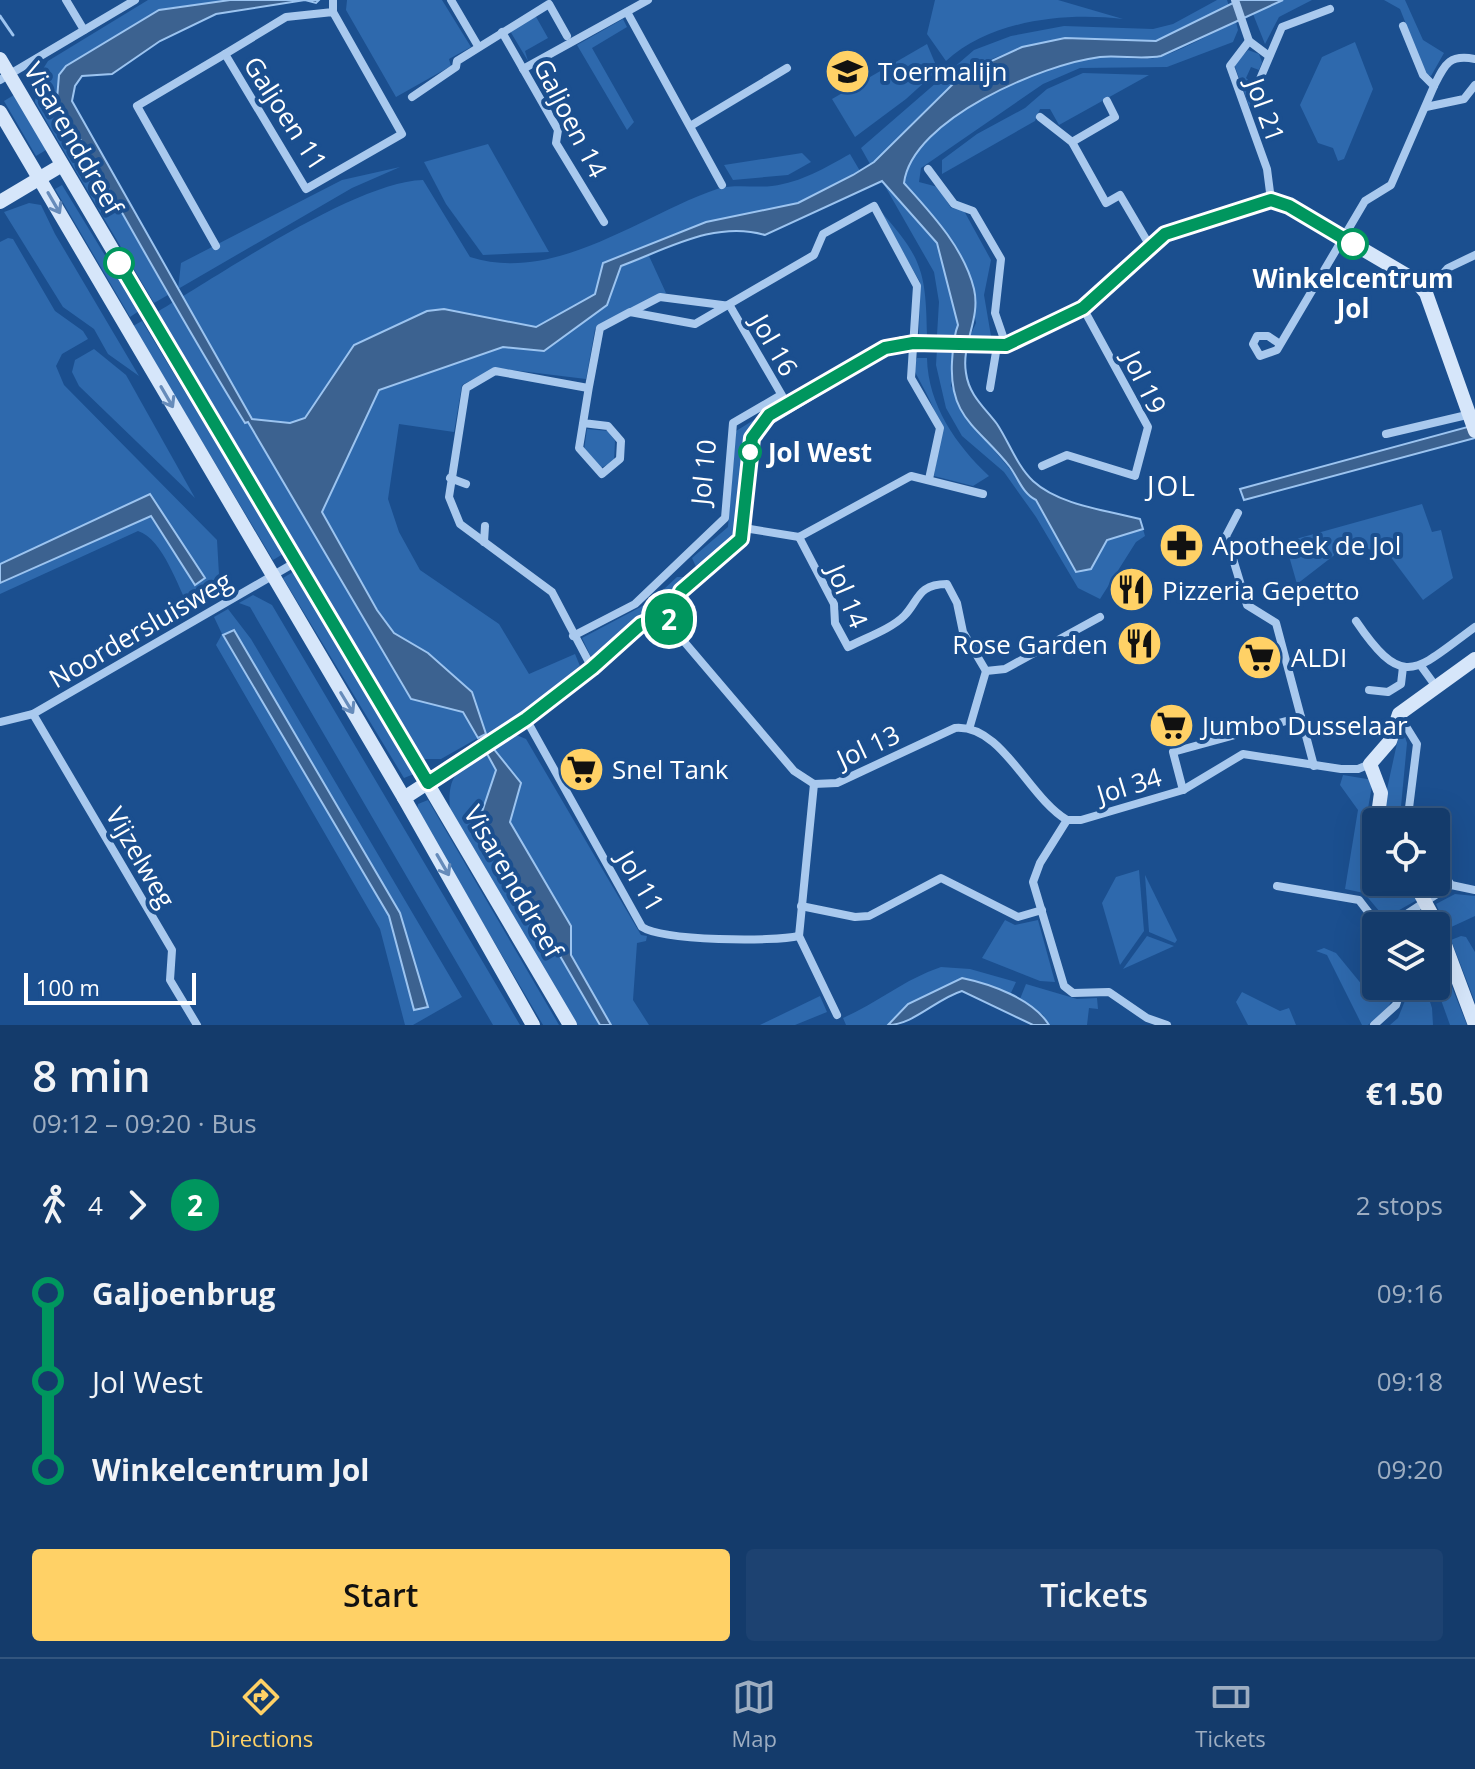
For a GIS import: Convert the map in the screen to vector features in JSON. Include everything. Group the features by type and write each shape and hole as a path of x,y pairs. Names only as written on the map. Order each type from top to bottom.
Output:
{"main road":[{"name":"Visarenddreef","path":"0,59 4,77 62,165 570,1025"},
{"name":"Visarenddreef","path":"0,112 271,578 404,798 533,1025"},
{"path":"0,202 62,165"},
{"path":"1001,346 1083,308 1150,246 1172,231 1271,200 1289,206 1415,280 1426,293 1473,420"},
{"name":"Jol 10","path":"671,619 681,591 741,539 752,438 784,400 885,348 913,343 1001,346"},
{"path":"404,798 526,719 592,668 641,624 657,618 671,619"},
{"path":"1379,808 1381,793 1370,764 1390,741 1399,714 1475,659"},
{"path":"1424,896 1475,1025"}],"street":[{"path":"66,0 84,30"},
{"path":"4,77 135,0"},
{"name":"Galjoen 11","path":"225,54 306,189 402,134 333,12 333,0"},
{"path":"451,0 478,46"},
{"path":"523,69 648,0"},
{"name":"Jol 21","path":"1235,0 1249,41 1269,56"},
{"path":"412,97 456,67 457,61 478,46 549,4 567,36"},
{"name":"Jol 21","path":"1257,86 1282,27 1330,9"},
{"name":"Galjoen 11","path":"216,246 137,106 286,17 333,12"},
{"path":"627,12 692,125 722,185"},
{"path":"1403,26 1423,75 1434,86"},
{"name":"Galjoen 14","path":"502,32 558,130 556,143 604,222"},
{"name":"Jol 21","path":"1249,41 1230,66 1267,169 1271,200"},
{"path":"1280,344 1365,201 1391,185 1448,60 1456,55 1475,59"},
{"path":"692,125 787,68"},
{"path":"1426,107 1464,99 1475,85"},
{"path":"1072,142 1115,117 1107,101"},
{"path":"1040,117 1072,142 1106,203 1120,195 1150,246"},
{"path":"928,169 954,204 973,211 1001,259 995,313 1001,346 990,388"},
{"name":"Jol 16","path":"630,312 695,324 814,255 823,234 874,206 917,286 913,343"},
{"path":"1426,293 1448,268 1475,255"},
{"name":"Jol 16","path":"583,423 608,426 621,441 620,459 602,474 579,448 588,388 600,328 660,297 730,306"},
{"name":"Jol 16","path":"730,306 784,400"},
{"name":"Jol 19","path":"1042,466 1067,455 1135,476 1148,427 1083,308"},
{"path":"913,343 911,378 940,428 929,479"},
{"path":"588,388 495,371 466,388 449,497 460,524 552,592 592,668"},
{"name":"Jol 10","path":"573,636 635,604 725,518 733,423 784,400"},
{"path":"1386,434 1473,420"},
{"path":"744,528 799,537 911,476 983,494"},
{"path":"450,478 466,484"},
{"path":"1238,513 1226,536 1236,578 1247,605 1276,623 1314,766"},
{"path":"484,542 485,526"},
{"name":"Jol 14","path":"799,537 834,604 835,623 848,647 905,615 915,596 938,584 947,584 957,603 963,632 986,671"},
{"name":"Noordersluisweg","path":"0,722 33,714 296,562"},
{"path":"679,565 695,577"},
{"path":"1067,820 1052,811 989,737 970,726 986,671 1005,669 1100,617"},
{"name":"Jol 13","path":"671,619 681,638 794,771 814,784 837,783 955,728 970,726"},
{"path":"1356,621 1380,657 1403,667 1421,666 1475,627"},
{"path":"1421,666 1437,688"},
{"path":"1369,690 1388,692 1401,684 1403,667"},
{"name":"Vijzelweg","path":"33,714 172,950 170,980 197,1025"},
{"path":"1399,714 1417,744 1409,808"},
{"path":"1183,790 1173,752 1301,717"},
{"name":"Jol 11","path":"526,719 642,927 686,936 781,940 799,936"},
{"name":"Jol 34","path":"1167,1025 1147,1018 1109,992 1073,993 1064,986 1033,882 1040,863 1067,820 1075,822 1183,790 1243,754 1314,766 1358,769 1370,764"},
{"path":"814,784 799,936 837,1015"},
{"path":"801,906 855,917 869,916 941,878 1018,917 1042,910"},
{"path":"1410,912 1451,885 1475,890"},
{"path":"1277,886 1359,900 1368,912"},
{"path":"1374,1025 1398,1000"}],"shaded area":[{"path":"148,0 230,0 169,8 66,66 57,99 168,295 154,303 35,102 38,77 48,61"},
{"path":"230,0 305,0 216,14 160,41 112,74 82,76 75,86 72,101 252,419 290,423 305,418 354,345 427,311 444,309 536,327 595,294 603,263 706,222 798,203 853,175 874,162 963,74 1022,47 1065,38 1156,41 1239,0 1283,0 1161,56 1100,57 1046,71 1015,83 955,117 930,137 912,159 904,183 946,232 969,274 974,289 975,311 965,362 968,381 1022,468 1033,481 1056,496 1083,506 1140,519 1143,529 1107,540 1091,569 1076,572 1036,500 1024,490 1010,467 961,410 952,381 953,348 958,325 937,243 882,181 765,235 728,231 692,238 621,266 607,305 544,351 503,347 379,390 322,512 377,610 394,633 428,653 472,692 486,734 478,738 463,712 411,699 248,422 245,423 197,343 57,99 59,75 66,66 159,10"},
{"path":"347,0 442,0 471,47 449,59 451,66 396,97 346,10"},
{"path":"935,0 1058,0 1123,19 1077,17 1030,22 984,36 946,61 927,34"},
{"path":"1217,0 1227,0 1229,6 1156,41 1065,38 1022,47 987,61 963,74 874,162 870,164 861,148 974,50 1011,36 1064,26 1153,29 1173,24"},
{"path":"1283,0 1312,0 1279,17 1265,44 1253,14"},
{"path":"1384,0 1405,0 1423,40 1444,53 1431,76 1426,74 1400,9"},
{"path":"535,15 548,38 525,51 528,61 510,31"},
{"path":"623,19 627,27 592,48 634,122 627,130 577,45"},
{"path":"1236,22 1238,30 1233,42 1167,67 1080,68 1043,84 921,168 919,182 938,187 951,208 963,209 991,260 984,295 991,336 970,336 976,323 965,262 933,216 904,183 912,159 930,137 984,98 1047,70 1102,57 1147,59 1163,56"},
{"path":"1355,42 1373,89 1344,159 1338,161 1333,148 1318,143 1300,105 1322,57"},
{"path":"927,44 938,70 906,99 855,137 832,99"},
{"path":"1248,50 1259,54 1262,62 1259,70 1251,67 1246,78 1259,90 1250,108 1234,64"},
{"path":"1083,73 1149,75 1059,125 1050,109 1040,109 1035,121 942,174 942,160 977,134 1025,108 1047,89"},
{"path":"14,95 46,150 36,156 4,101"},
{"path":"488,144 549,252 483,255 446,204 424,162"},
{"path":"802,153 811,162 788,175 733,180 724,165"},
{"path":"850,154 860,171 798,203 706,222 604,263 595,294 536,327 444,309 427,311 354,345 305,418 290,423 246,419 411,699 463,712 478,738 441,759 420,759 157,312 288,233 362,196 395,185 423,180 470,257 502,263 533,262 596,243 717,189 783,184 813,174"},
{"path":"400,167 352,188 178,289 181,263 342,180"},
{"path":"882,181 937,243 958,326 954,335 937,335 939,302 934,272"},
{"path":"62,185 139,311 130,317 55,189"},
{"path":"29,203 41,205 139,376 108,354 94,329 63,307 4,212"},
{"path":"877,207 903,239 918,265 925,294 927,335 919,335 920,282"},
{"path":"13,239 55,311 83,331 88,339 62,354 56,366 64,385 217,540 220,592 190,610 162,553 155,543 138,531 0,594 0,583 151,516 194,584 150,495 0,564 0,242"},
{"path":"649,256 666,293 595,329 586,379 495,368 462,385 454,432 399,424 388,499 399,532 420,570 499,624 529,674 575,654 580,666 517,717 486,734 472,692 428,653 394,633 377,610 322,512 379,390 504,347 610,298 621,266"},
{"path":"142,321 283,554 273,560 133,326"},
{"path":"94,349 126,375 195,498 79,386 72,372 75,360"},
{"path":"937,349 953,350 951,386 993,449 1036,500 1076,572 1091,569 1107,540 1143,529 1145,536 1136,542 1100,599 1078,588 1036,517 1004,472 962,436 946,408 936,365"},
{"path":"917,358 927,358 932,392 946,423 989,476 973,486 934,476 939,430 934,409 913,368"},
{"path":"757,418 748,436 735,534 697,569 692,558 728,527 736,431"},
{"path":"1475,425 1475,438 1244,500 1240,489"},
{"path":"587,429 608,431 615,441 614,461 599,469 584,450"},
{"path":"150,494 205,578 195,585 151,516 0,583 0,564"},
{"path":"1422,504 1432,532 1441,530 1453,578 1423,600 1390,556 1350,543 1297,584 1285,542"},
{"path":"293,572 414,774 404,778 283,578"},
{"path":"677,577 687,577 591,657 582,638 650,602"},
{"path":"253,595 272,605 520,1025 493,1025 250,607 239,603"},
{"path":"228,609 251,639 462,997 413,1025 405,1025 380,929 216,645 222,634 214,617","holes":["234,630 400,913 414,1010 389,916 224,636"]},
{"path":"234,630 400,913 428,1007 414,1010 389,916 223,635"},
{"path":"1401,725 1407,743 1401,808 1383,808"},
{"path":"514,734 526,739 641,935 647,936 646,941 637,943 633,1000 649,1025 611,1025 571,954 571,926 510,822 521,783 493,748"},
{"path":"493,748 521,783 510,822 571,926 571,955 611,1025 600,1025 480,818 496,770 486,752"},
{"path":"486,752 496,770 480,818 600,1025 576,1025 450,810 450,788 456,774"},
{"path":"1343,775 1373,780 1368,808 1362,808 1362,893 1345,889 1358,810 1340,785"},
{"path":"428,800 559,1025 543,1025 417,811 418,804"},
{"path":"1139,870 1144,931 1120,965 1102,903 1116,877"},
{"path":"1145,875 1177,940 1175,943 1149,932"},
{"path":"1455,894 1475,896 1475,916 1450,928 1450,912 1440,912 1436,904"},
{"path":"1367,896 1414,896 1417,900 1396,912 1380,912"},
{"path":"1005,920 1015,925 1038,920 1055,982 1040,981 982,958"},
{"path":"1147,936 1174,946 1123,969"},
{"path":"1466,937 1475,952 1475,1002 1451,940"},
{"path":"1324,948 1336,953 1362,985 1362,1000 1392,1000 1387,1009 1368,1025 1362,1025 1327,955 1316,951"},
{"path":"941,967 970,969 1016,982 1010,995 974,980 908,1004 888,1025 846,1025 843,1018"},
{"path":"962,978 986,984 1022,1000 1049,1025 1033,1025 962,991 906,1021 888,1025 908,1004"},
{"path":"1450,982 1467,1025 1450,1025 1441,1000 1450,1000"},
{"path":"1026,984 1077,999 1097,998 1098,1009 1089,1008 1087,1025 1049,1025 1043,1015 1020,999"},
{"path":"1242,992 1280,1011 1289,1008 1296,1025 1248,1025 1236,1002"},
{"path":"820,996 827,1012 795,1025 760,1025"},
{"path":"1405,1000 1429,1000 1433,1025 1390,1025 1398,1018"}],"waterway":[{"path":"0,16 13,35"}],"bus line":[{"name":"2","path":"119,263 428,783 526,719 592,668 641,624 657,618 671,619 681,591 741,539 752,438 769,415 787,404 885,348 903,343 971,347 1006,345 1083,308 1165,234 1271,200 1289,206 1353,244"}],"place":[{"name":"Toermalijn","path":"847,71"},
{"name":"Winkelcentrum Jol","path":"1353,244"},
{"name":"Jol West","path":"750,452"},
{"name":"Apotheek de Jol","path":"1181,545"},
{"name":"Pizzeria Gepetto","path":"1131,590"},
{"name":"Rose Garden","path":"1139,644"},
{"name":"ALDI","path":"1260,657"},
{"name":"Jumbo Dusselaar","path":"1171,725"},
{"name":"Snel Tank","path":"581,769"}],"district":[{"name":"JOL","path":"1172,485"}]}
